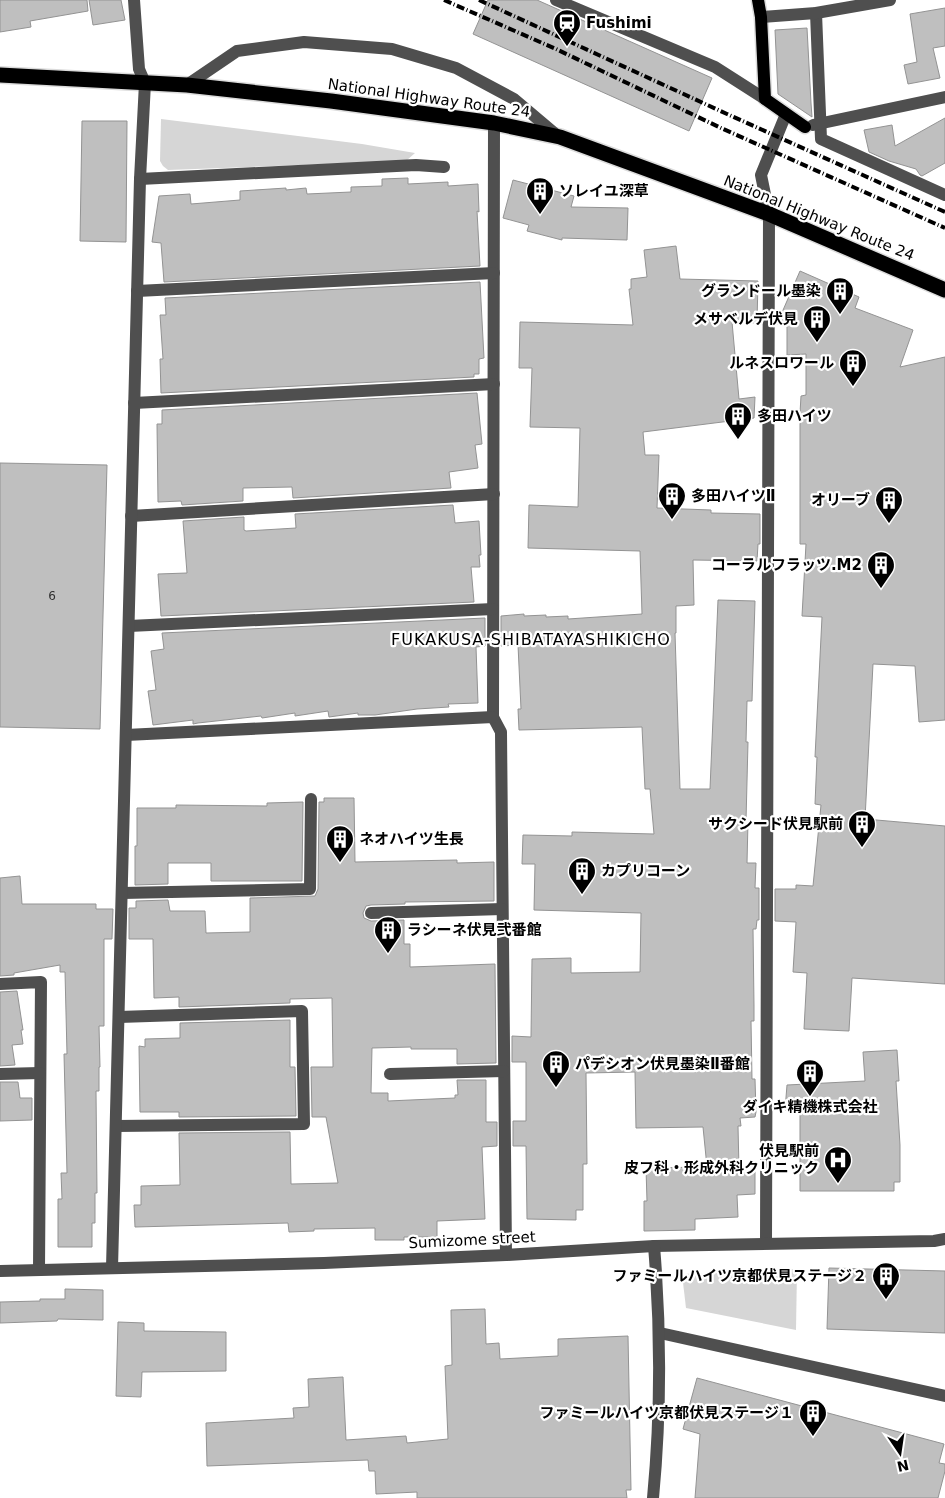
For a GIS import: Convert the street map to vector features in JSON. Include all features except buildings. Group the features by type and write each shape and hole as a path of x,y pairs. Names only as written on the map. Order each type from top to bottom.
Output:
{"highway":[{"name":"National Highway Route 24","path":"0,76 187,85 331,101 494,123 560,137 769,214 945,290"}],"main road":[{"path":"758,0 761,17 765,99 805,127"}],"street":[{"path":"112,1268 140,179 145,83 139,69 134,0"},
{"path":"556,0 715,67 765,99"},
{"path":"761,17 816,13 890,0"},
{"path":"816,13 820,139 945,195"},
{"path":"187,85 237,51 304,42 392,50 456,68 514,99 560,137"},
{"path":"805,127 945,97"},
{"path":"766,1243 769,214 761,175 786,114"},
{"path":"494,123 493,717 500,732 506,1256"},
{"path":"140,179 416,165 444,167"},
{"path":"137,291 494,273"},
{"path":"134,403 494,384"},
{"path":"131,516 494,494"},
{"path":"129,626 494,609"},
{"path":"126,735 493,717"},
{"path":"122,893 310,889 311,799"},
{"path":"371,913 502,909"},
{"path":"0,984 41,982 39,1269"},
{"path":"116,1126 304,1124 302,1011 119,1017"},
{"path":"390,1074 504,1071"},
{"path":"0,1074 40,1073"},
{"name":"Sumizome street","path":"0,1270 324,1263 506,1256 654,1246 945,1239"},
{"path":"653,1498 658,1442 660,1333 654,1246"},
{"path":"660,1333 945,1396"}],"shaded area":[{"path":"161,119 362,144 415,153 406,161 168,170 160,161"},
{"path":"797,1269 796,1330 686,1308 682,1274"}],"railway":[{"path":"444,0 556,49 721,128 945,228"},
{"path":"479,0 945,212"}],"place":[{"name":"Fushimi","path":"567,47"},
{"name":"ソレイユ深草","path":"540,215"},
{"name":"グランドール墨染","path":"840,315"},
{"name":"メサベルデ伏見","path":"817,343"},
{"name":"ルネスロワール","path":"853,387"},
{"name":"多田ハイツ","path":"738,440"},
{"name":"多田ハイツⅡ","path":"672,520"},
{"name":"オリーブ","path":"889,524"},
{"name":"コーラルフラッツ.M2","path":"881,589"},
{"name":"サクシード伏見駅前","path":"862,848"},
{"name":"ネオハイツ生長","path":"340,863"},
{"name":"カプリコーン","path":"582,895"},
{"name":"ラシーネ伏見弐番館","path":"388,954"},
{"name":"パデシオン伏見墨染Ⅱ番館","path":"556,1088"},
{"name":"ダイキ精機株式会社","path":"810,1097"},
{"name":"伏見駅前 皮フ科・形成外科クリニック","path":"838,1184"},
{"name":"ファミールハイツ京都伏見ステージ２","path":"886,1300"},
{"name":"ファミールハイツ京都伏見ステージ１","path":"813,1437"}],"district":[{"name":"FUKAKUSA-SHIBATAYASHIKICHO","path":"531,639"}]}
